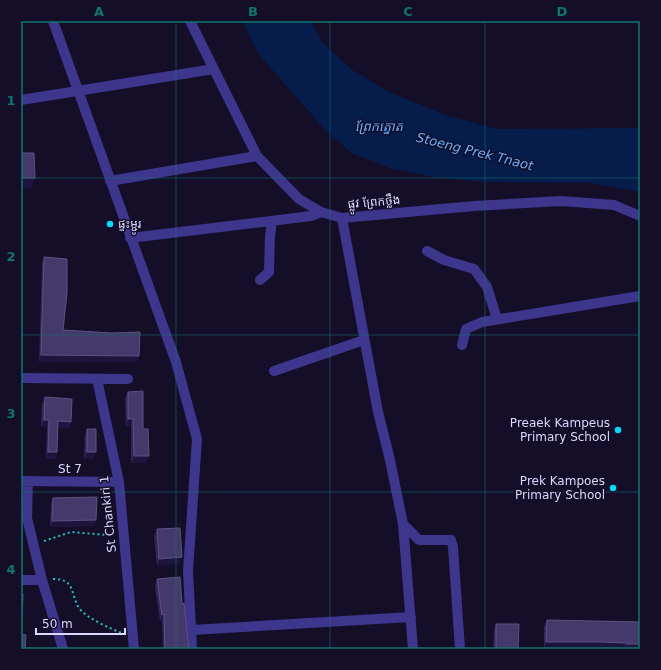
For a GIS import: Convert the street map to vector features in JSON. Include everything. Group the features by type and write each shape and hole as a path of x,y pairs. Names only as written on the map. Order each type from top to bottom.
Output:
{"street":[{"path":"53,21 176,362 197,439 188,571 192,649"},
{"name":"ផ្លូវ ព្រែកថ្លឹង","path":"190,21 257,156 300,198 321,212 342,218 474,206 561,201 614,205 640,216"},
{"path":"21,100 79,92 214,68"},
{"path":"110,181 257,156"},
{"path":"130,238 311,216 321,212"},
{"path":"342,218 364,340 403,524 413,649"},
{"path":"260,280 269,272 272,221"},
{"path":"427,251 444,260 474,269 487,287 497,319"},
{"path":"462,345 466,330 482,322 640,296"},
{"path":"274,371 364,340"},
{"path":"21,378 128,379"},
{"name":"St Chankiri 1","path":"97,379 119,482 134,649"},
{"path":"24,481 27,518 42,580 63,649"},
{"name":"St 7","path":"24,481 119,482"},
{"path":"403,524 419,540 451,540 453,547 460,649"},
{"path":"21,580 42,580"},
{"path":"191,630 411,617"}],"path":[{"path":"34,545 71,532 107,535 123,531"},
{"path":"42,580 62,579 71,586 80,609 107,627 133,637"}],"water":[{"name":"ព្រែកត្នោត","path":"243,21 311,21 323,43 351,69 387,91 445,115 497,129 640,128 640,192 591,183 484,182 433,177 390,168 353,154 326,131 257,52"}],"building":[{"path":"21,153 34,153 35,178 21,178"},
{"path":"44,257 67,259 67,293 63,330 112,333 140,332 139,356 41,355"},
{"path":"143,391 143,429 148,429 149,456 134,456 133,419 128,419 128,392"},
{"path":"45,397 72,399 71,422 58,421 57,452 48,452 49,420 44,420"},
{"path":"87,429 96,429 96,452 87,452"},
{"path":"97,497 96,520 52,521 53,498"},
{"path":"180,528 182,557 159,559 157,529"},
{"path":"180,577 182,604 184,603 189,649 165,649 164,614 162,615 157,579"},
{"path":"21,594 23,594 22,617 21,617"},
{"path":"547,620 640,622 640,644 546,642"},
{"path":"496,624 519,624 518,649 496,649"},
{"path":"21,634 26,635 25,649 21,649"}],"place":[{"name":"ផ្ទះម្ជូរ","path":"110,224"},
{"name":"Preaek Kampeus Primary School","path":"618,430"},
{"name":"Prek Kampoes Primary School","path":"613,488"}],"water label":[{"name":"Stoeng Prek Tnaot","path":"475,151"}]}
